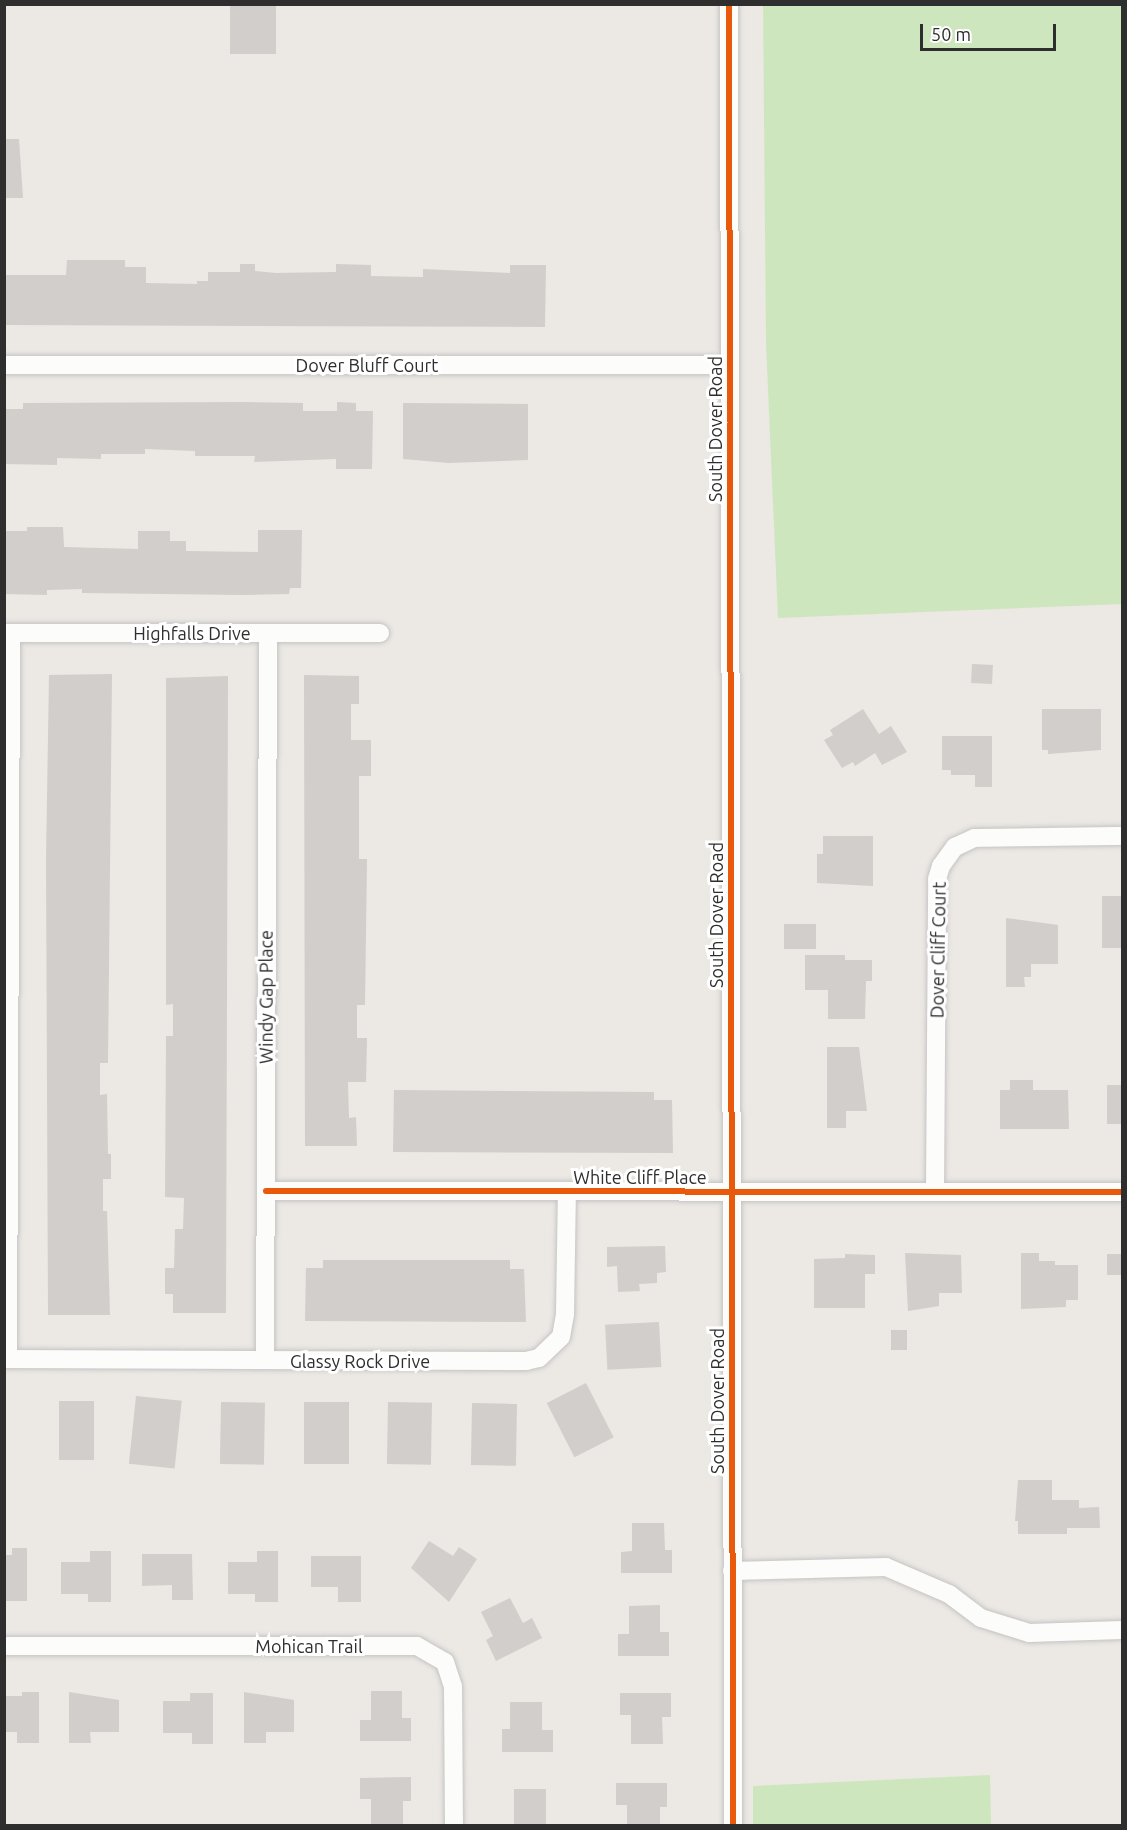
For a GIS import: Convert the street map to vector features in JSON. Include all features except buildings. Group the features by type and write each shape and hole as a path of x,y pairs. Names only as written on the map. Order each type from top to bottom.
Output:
{"street":[{"name":"South Dover Road","path":"729,4 733,1826"},
{"name":"Dover Bluff Court","path":"4,365 730,365"},
{"name":"Highfalls Drive","path":"8,633 380,633"},
{"path":"6,1359 8,633"},
{"name":"Windy Gap Place","path":"265,1360 268,633"},
{"name":"Dover Cliff Court","path":"935,1191 937,879 941,866 955,847 974,838 1122,836"},
{"name":"White Cliff Place","path":"266,1191 1122,1192"},
{"name":"Glassy Rock Drive","path":"6,1359 539,1358 561,1336 566,1314 567,1192"},
{"path":"732,1571 886,1567 949,1594 981,1618 1029,1633 1122,1630"},
{"name":"Mohican Trail","path":"4,1646 417,1646 445,1662 453,1686 454,1826"}],"green space":[{"path":"763,5 1122,5 1122,604 778,618 766,343"},
{"path":"990,1775 991,1825 753,1825 753,1786"}],"cycle path":[{"path":"729,4 733,1826"},
{"path":"266,1191 1122,1192"}]}
